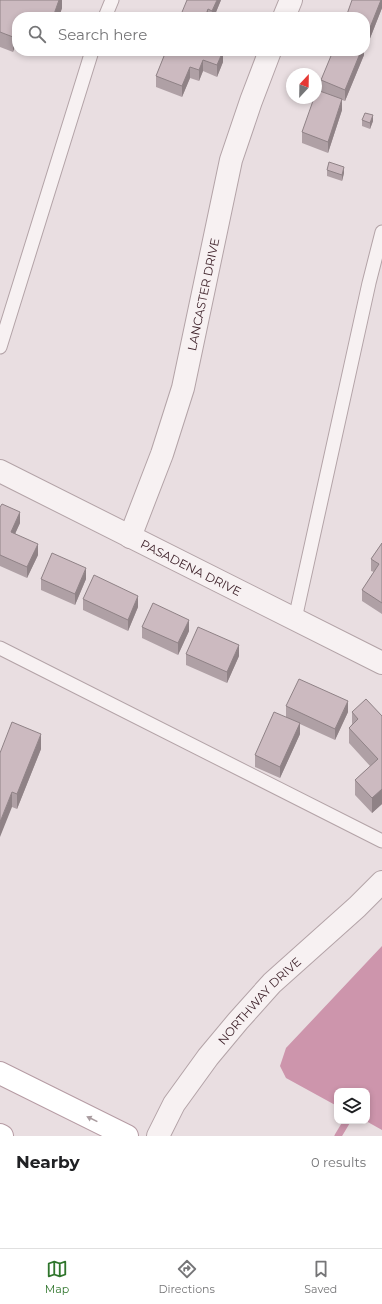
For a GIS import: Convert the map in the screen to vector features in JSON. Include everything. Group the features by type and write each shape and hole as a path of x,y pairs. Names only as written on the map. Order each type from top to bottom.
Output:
{"main road":[{"path":"0,1073 127,1136"}],"street":[{"path":"286,12 291,0"},
{"name":"LANCASTER DRIVE","path":"130,537 162,454 183,388 231,160 268,56"},
{"name":"PASADENA DRIVE","path":"0,470 382,663"},
{"name":"NORTHWAY DRIVE","path":"158,1136 174,1104 208,1057 248,1010 272,983 345,918 382,882"}],"lane":[{"path":"107,12 112,0"},
{"path":"0,347 90,56"},
{"path":"295,619 369,283 382,232"},
{"path":"0,648 382,841"}],"shaded area":[{"path":"382,946 382,1130 370,1123 370,1088 334,1088 334,1104 286,1078 280,1066 286,1048"}],"building":[{"path":"0,0 59,0 55,12 12,12 12,37 0,32"},
{"path":"187,0 217,0 212,11 208,9 207,12 182,12"},
{"path":"352,0 381,0 370,28 370,12 348,12"},
{"path":"164,56 221,56 217,65 203,60 199,70 190,67 182,86 156,76"},
{"path":"331,56 359,56 345,90 322,80"},
{"path":"322,92 342,99 328,142 302,132 312,104 322,104"},
{"path":"365,113 373,115 370,123 362,120"},
{"path":"329,162 344,167 342,175 327,170"},
{"path":"2,504 20,512 11,532 38,544 27,567 0,555 0,507"},
{"path":"382,543 382,603 362,590 379,564 371,559"},
{"path":"52,553 86,568 75,594 41,579"},
{"path":"94,575 138,596 128,620 83,599"},
{"path":"153,603 189,620 178,643 142,627"},
{"path":"198,627 239,645 227,672 186,654"},
{"path":"299,679 348,701 335,729 286,706"},
{"path":"366,699 382,716 382,789 372,798 355,780 378,759 349,728 358,719 352,712"},
{"path":"274,712 300,723 280,767 255,755"},
{"path":"12,722 41,734 17,794 12,792 0,822 0,753"}],"waterway":[{"path":"338,1136 345,1124"}]}
